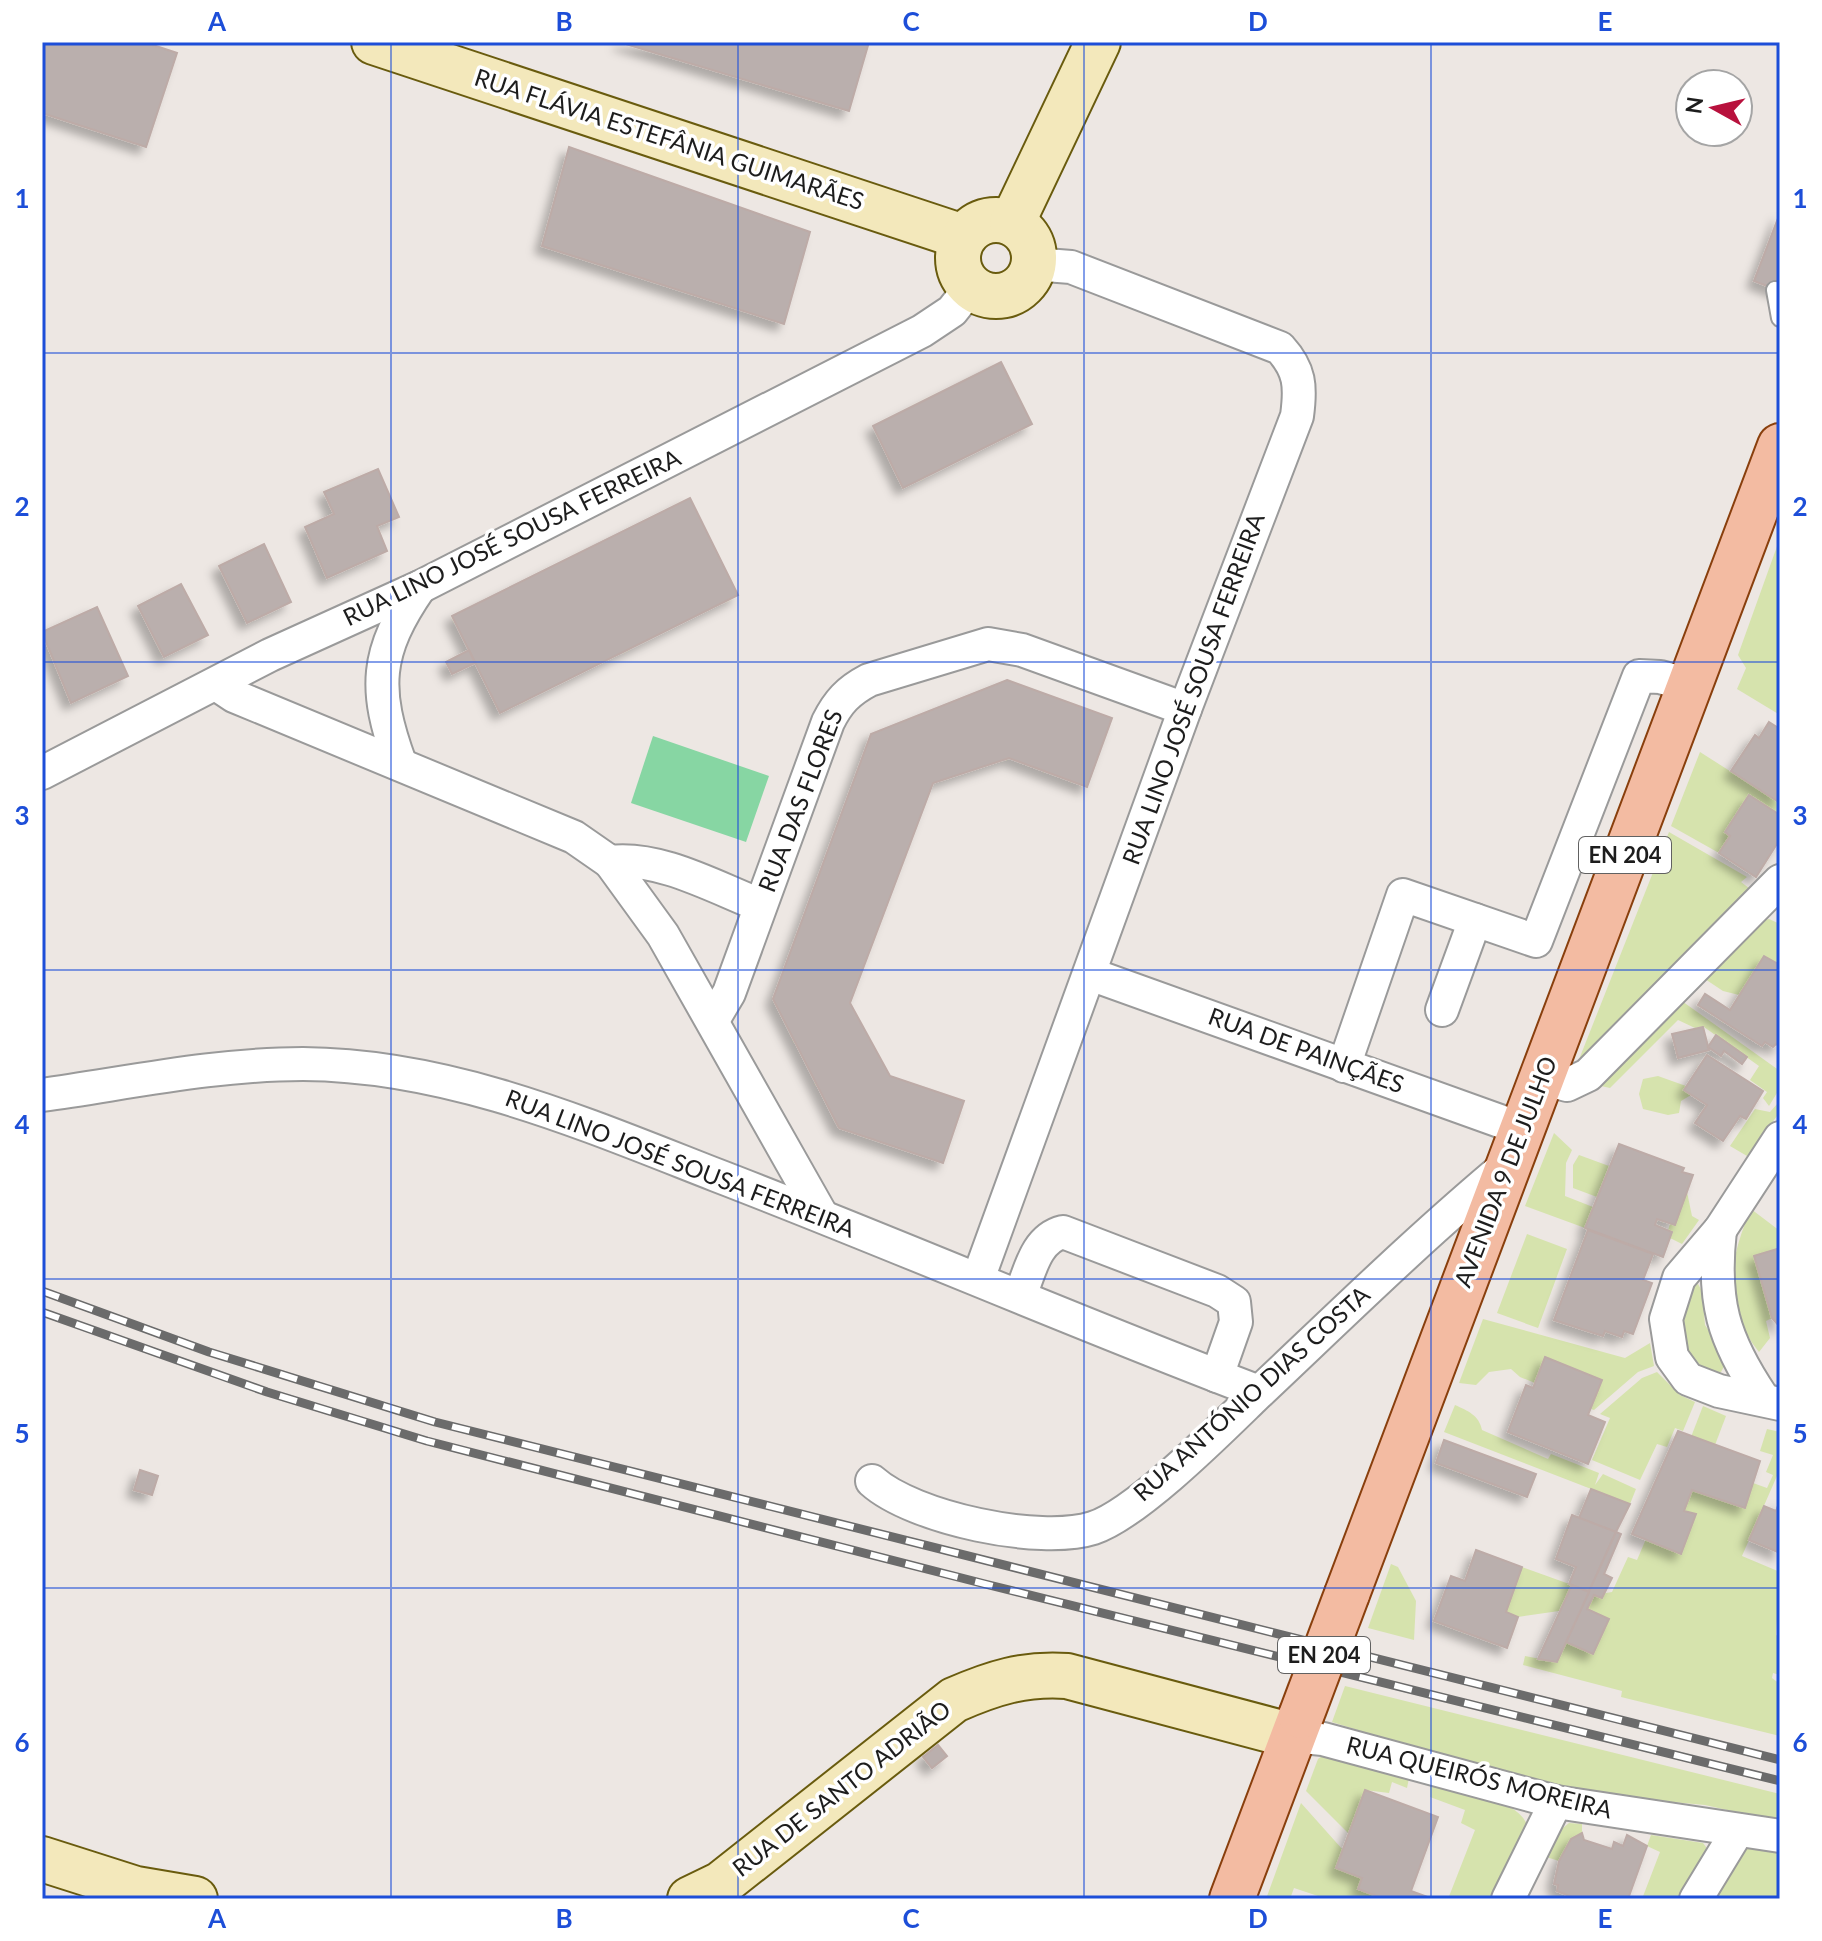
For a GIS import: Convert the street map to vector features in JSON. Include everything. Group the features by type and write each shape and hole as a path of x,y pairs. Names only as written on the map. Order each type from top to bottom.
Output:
{"main road":[{"name":"AVENIDA 9 DE JULHO","path":"1232,1899 1780,446"}],"street":[{"name":"RUA FLÁVIA ESTEFÂNIA GUIMARÃES","path":"374,42 963,237"},
{"path":"1012,223 1098,42"},
{"path":"1002,220 1012,223 1030,240 1033,264 1030,275 1015,292 992,296 971,287 959,269 957,258 963,237 980,223 1002,220"},
{"name":"RUA LINO JOSÉ SOUSA FERREIRA","path":"978,1279 1185,709 1297,416 1300,390 1296,366 1280,348 1071,267 1033,264"},
{"name":"RUA LINO JOSÉ SOUSA FERREIRA","path":"42,773 270,655 420,587 922,331 952,311 971,287"},
{"path":"400,763 384,708 385,649 396,622 420,587"},
{"name":"RUA DAS FLORES","path":"713,1020 729,993 828,722 837,703 869,680 988,644 1022,650 1185,709"},
{"path":"1344,1066 1403,895 1536,941 1639,676 1660,677 1690,685"},
{"path":"216,684 234,696 574,837 610,862 655,923 822,1216"},
{"path":"610,862 629,860 658,866 760,905"},
{"path":"1542,1078 1567,1085 1588,1075 1780,881"},
{"path":"1442,1010 1475,920"},
{"name":"RUA DE PAINÇÃES","path":"1090,974 1344,1066 1515,1147"},
{"name":"RUA LINO JOSÉ SOUSA FERREIRA","path":"42,1095 274,1065 365,1069 424,1078 529,1103 822,1216 1259,1392"},
{"path":"1771,1400 1719,1391 1688,1379 1672,1357 1666,1319 1674,1288 1720,1230 1780,1138"},
{"name":"RUA ANTÓNIO DIAS COSTA","path":"872,1481 902,1502 976,1522 1067,1533 1094,1527 1119,1515 1208,1440 1515,1147"},
{"path":"1720,1230 1716,1265 1722,1322 1733,1352 1771,1400"},
{"path":"1020,1296 1040,1248 1047,1238 1063,1232 1217,1291 1234,1302 1236,1322 1217,1376"},
{"name":"RUA DE SANTO ADRIÃO","path":"690,1899 721,1884 954,1700 995,1682 1032,1674 1067,1676 1228,1720"},
{"name":"RUA QUEIRÓS MOREIRA","path":"1228,1720 1297,1726 1323,1739 1556,1802 1780,1836"},
{"path":"1508,1899 1556,1802"},
{"path":"1696,1899 1738,1830"},
{"path":"42,1859 136,1889 195,1899"}],"lane":[{"path":"1775,290 1780,318"}],"green space":[{"path":"1780,538 1780,715 1737,689 1746,668 1738,655"},
{"path":"653,736 769,776 746,842 631,803"},
{"path":"1700,752 1780,803 1780,815 1748,795 1725,831 1730,836 1719,853 1671,826"},
{"path":"1669,832 1747,877 1741,882 1754,892 1576,1067"},
{"path":"1764,920 1780,924 1780,965 1764,956 1739,995 1723,991 1702,977"},
{"path":"1679,999 1780,1071 1780,1088 1769,1106 1763,1098 1767,1092 1750,1080 1759,1066 1704,1027 1695,1028 1678,1020 1610,1088 1592,1084"},
{"path":"1658,1076 1686,1086 1684,1090 1691,1095 1681,1101 1679,1113 1668,1115 1643,1109 1639,1094 1643,1079"},
{"path":"1778,1103 1780,1112 1747,1156 1730,1146 1755,1109 1770,1112"},
{"path":"1554,1133 1572,1150 1566,1163 1565,1196 1593,1207 1585,1228 1525,1206"},
{"path":"1579,1155 1609,1166 1597,1197 1573,1188 1573,1165"},
{"path":"1687,1192 1692,1216 1699,1220 1682,1244 1670,1238 1672,1232 1668,1230 1670,1224 1675,1225"},
{"path":"1751,1209 1780,1231 1780,1248 1755,1256 1772,1318 1766,1321 1770,1338 1759,1352 1739,1318 1732,1283 1737,1247"},
{"path":"1527,1234 1567,1249 1538,1328 1497,1313"},
{"path":"1698,1284 1702,1291 1705,1325 1728,1359 1721,1372 1712,1375 1692,1356 1683,1334 1687,1298 1692,1285"},
{"path":"1483,1319 1625,1358 1650,1343 1654,1366 1638,1372 1594,1410 1591,1409 1602,1380 1545,1358 1535,1383 1511,1369 1489,1372 1476,1385 1459,1383"},
{"path":"1657,1372 1680,1395 1695,1402 1683,1431 1675,1428 1667,1447 1657,1444 1640,1480 1592,1460 1610,1418 1600,1414 1642,1378"},
{"path":"1455,1405 1476,1417 1482,1430 1548,1459 1551,1454 1599,1473 1595,1485 1603,1474 1636,1489 1630,1504 1444,1432"},
{"path":"1703,1406 1726,1416 1715,1445 1691,1437"},
{"path":"1767,1429 1780,1432 1780,1469 1742,1556 1780,1572 1776,1635 1780,1637 1780,1675 1773,1673 1772,1678 1780,1684 1780,1736 1621,1697 1622,1691 1523,1665 1525,1656 1556,1662 1566,1642 1593,1654 1609,1620 1587,1609 1594,1595 1612,1592 1628,1557 1637,1560 1646,1539 1682,1553 1695,1515 1684,1511 1692,1490 1744,1508 1753,1483 1767,1488 1773,1475 1766,1472 1773,1455 1760,1451"},
{"path":"1391,1564 1398,1567 1416,1601 1414,1640 1368,1628"},
{"path":"1522,1567 1572,1585 1559,1611 1518,1617 1506,1612"},
{"path":"1345,1686 1780,1794 1780,1822 1705,1805 1606,1796 1424,1751 1332,1722"},
{"path":"1323,1755 1409,1778 1407,1788 1392,1782 1389,1793 1365,1790 1349,1834 1306,1791 1318,1759"},
{"path":"1430,1784 1499,1802 1512,1808 1527,1825 1491,1899 1448,1899 1475,1830 1461,1823 1465,1810 1430,1797"},
{"path":"1301,1803 1343,1850 1336,1868 1362,1878 1358,1889 1385,1899 1327,1899 1294,1888 1290,1899 1266,1899"},
{"path":"1569,1823 1582,1824 1582,1833 1571,1839 1559,1861 1543,1856 1553,1836"},
{"path":"1651,1835 1703,1843 1709,1851 1682,1899 1642,1899 1660,1852 1647,1846"},
{"path":"1747,1838 1780,1846 1780,1899 1706,1899"}],"building":[{"path":"42,42 144,42 177,53 146,147 42,113"},
{"path":"619,42 869,42 849,111"},
{"path":"569,147 810,232 784,324 542,246"},
{"path":"1780,213 1780,291 1754,281"},
{"path":"1001,362 1032,424 903,488 873,426"},
{"path":"378,469 399,517 377,526 387,551 327,578 305,527 334,514 324,492"},
{"path":"690,498 738,595 500,713 452,616"},
{"path":"264,544 291,602 247,623 219,566"},
{"path":"181,584 208,635 164,657 138,606"},
{"path":"97,607 128,676 71,703 42,632"},
{"path":"469,650 475,663 452,674 446,662"},
{"path":"1007,680 1112,718 1087,787 1009,758 933,783 850,1003 890,1076 964,1101 943,1163 839,1128 773,999 871,734"},
{"path":"1769,722 1780,729 1780,803 1731,771 1755,735 1759,738"},
{"path":"1749,795 1780,815 1780,839 1756,877 1719,853 1730,836 1725,832"},
{"path":"1764,956 1780,965 1780,1046 1776,1044 1773,1047 1765,1042 1762,1046 1698,1005 1705,994 1730,1010"},
{"path":"1703,1027 1709,1050 1678,1058 1672,1034"},
{"path":"1716,1035 1747,1057 1742,1064 1724,1051 1721,1056 1708,1047"},
{"path":"1707,1055 1763,1091 1746,1119 1740,1116 1723,1141 1695,1123 1707,1105 1684,1090"},
{"path":"1619,1144 1684,1168 1682,1172 1693,1175 1675,1225 1657,1219 1655,1225 1672,1232 1663,1257 1585,1228"},
{"path":"1588,1230 1653,1254 1643,1280 1652,1283 1633,1334 1624,1331 1622,1337 1605,1331 1603,1336 1554,1320"},
{"path":"1780,1248 1780,1327 1772,1318 1754,1256"},
{"path":"1545,1357 1602,1380 1588,1415 1605,1422 1588,1464 1508,1432 1526,1385 1533,1388"},
{"path":"1678,1431 1760,1461 1745,1508 1692,1490 1684,1511 1696,1514 1681,1554 1632,1534"},
{"path":"1444,1440 1536,1474 1527,1497 1436,1463"},
{"path":"140,1470 158,1476 152,1495 134,1490"},
{"path":"1591,1489 1630,1504 1616,1532 1579,1518"},
{"path":"1780,1500 1780,1553 1749,1540 1764,1506 1776,1511"},
{"path":"1572,1515 1616,1532 1589,1592 1569,1584 1576,1567 1556,1559"},
{"path":"1616,1532 1621,1534 1604,1574 1612,1578 1602,1598 1594,1595 1587,1609 1609,1619 1593,1654 1566,1642"},
{"path":"1476,1550 1522,1567 1506,1612 1518,1617 1507,1648 1434,1621 1451,1576 1465,1581"},
{"path":"1572,1585 1589,1592 1557,1662 1538,1659"},
{"path":"938,1745 947,1756 932,1768 923,1757"},
{"path":"1365,1790 1438,1817 1411,1891 1433,1899 1385,1899 1358,1889 1362,1878 1336,1868"},
{"path":"1582,1833 1584,1840 1612,1849 1614,1842 1623,1846 1627,1835 1647,1846 1628,1899 1577,1899 1557,1891 1558,1885 1554,1884 1559,1861 1571,1839"}],"railway":[{"path":"42,1291 209,1352 435,1422 1780,1760"},
{"path":"42,1312 267,1392 427,1441 985,1584 1780,1781"}]}
